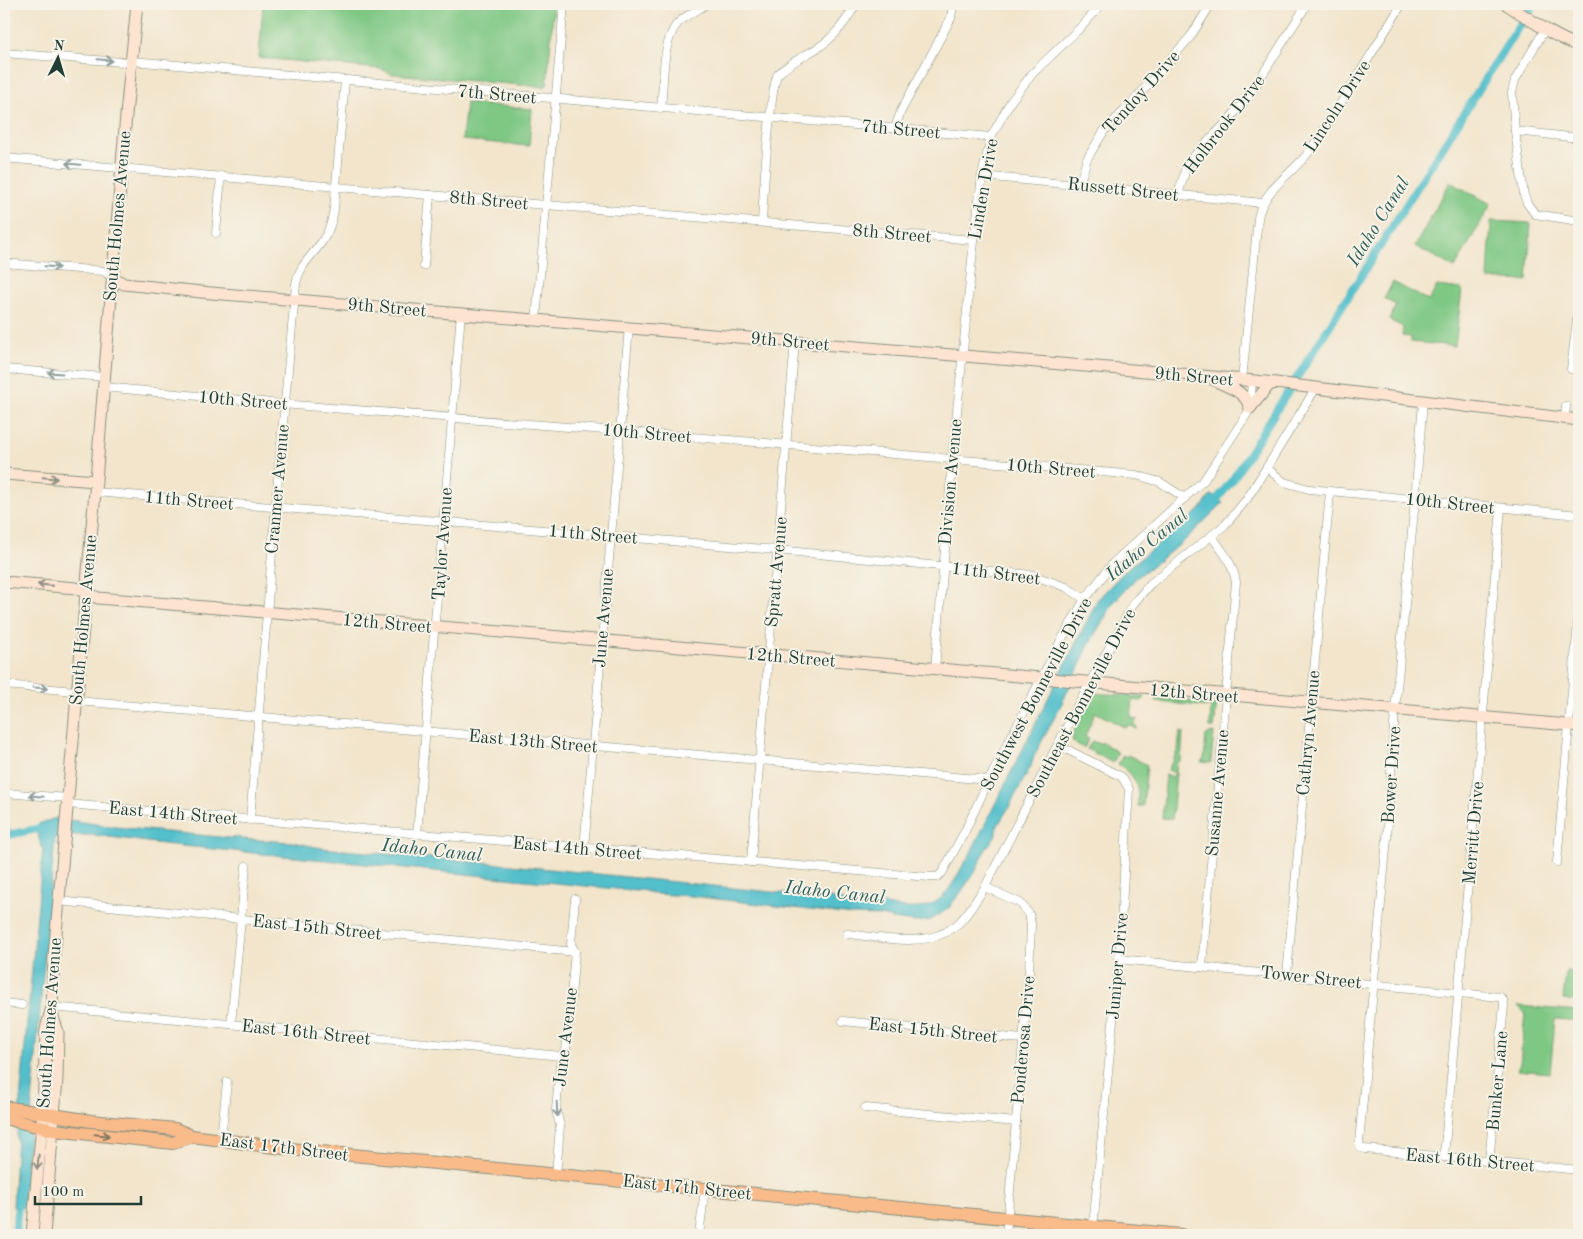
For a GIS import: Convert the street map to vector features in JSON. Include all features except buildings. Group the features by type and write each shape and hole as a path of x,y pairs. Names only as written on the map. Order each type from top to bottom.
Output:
{"main road":[{"name":"East 17th Street","path":"10,1114 42,1113 174,1130 192,1136 290,1149 1181,1235"},
{"name":"East 17th Street","path":"10,1114 42,1128 173,1143 192,1136"}],"street":[{"name":"South Holmes Avenue","path":"44,1235 42,1113 58,1045 57,1029 52,1010 58,901 86,593 121,168 137,4"},
{"path":"536,320 564,4"},
{"path":"661,108 667,46 672,31 683,18 707,4"},
{"path":"762,222 771,117 777,76 793,62 828,40 837,32 856,4"},
{"path":"895,128 900,111 950,18 953,4"},
{"name":"Linden Drive","path":"962,355 982,176 990,137 1011,101 1033,73 1102,4"},
{"name":"Tendoy Drive","path":"1079,185 1087,159 1104,131 1132,103 1191,36 1210,4"},
{"name":"Holbrook Drive","path":"1178,195 1186,168 1194,156 1249,96 1307,4"},
{"name":"Lincoln Drive","path":"1247,381 1258,218 1263,203 1275,186 1310,152 1402,4"},
{"path":"1506,4 1564,41 1579,46"},
{"path":"1545,30 1513,86 1515,131 1524,195 1535,214 1579,221"},
{"name":"7th Street","path":"4,53 122,62 132,61 555,100 990,137"},
{"name":"Cranmer Avenue","path":"250,820 285,404 298,274 304,263 323,241 331,223 344,80"},
{"path":"1515,131 1579,138"},
{"name":"8th Street","path":"4,158 546,206 974,240"},
{"path":"216,234 221,176"},
{"name":"Russett Street","path":"982,176 1263,203"},
{"path":"424,266 430,195"},
{"name":"9th Street","path":"4,263 103,271 124,284 1275,383 1579,420"},
{"path":"1571,370 1579,303"},
{"name":"Taylor Avenue","path":"417,834 462,313"},
{"name":"June Avenue","path":"584,849 629,327"},
{"name":"Spratt Avenue","path":"751,862 795,341"},
{"name":"Division Avenue","path":"934,669 962,355"},
{"name":"10th Street","path":"4,369 285,404 787,444 1136,476 1160,482 1185,498"},
{"path":"1208,377 1244,395 1248,400 1250,408"},
{"name":"Southwest Bonneville Drive","path":"937,876 942,873 965,831 989,780 1047,679 1084,599 1113,563 1204,480 1250,408 1247,381"},
{"path":"1250,408 1269,385 1275,383"},
{"name":"Southeast Bonneville Drive","path":"848,934 911,940 939,934 957,924 985,887 1121,623 1141,593 1179,560 1212,537 1225,525 1247,499 1316,388"},
{"name":"Bower Drive","path":"1361,1148 1359,1144 1387,838 1395,710 1423,401"},
{"path":"1565,418 1566,406"},
{"name":"10th Street","path":"1267,468 1284,482 1308,489 1579,515"},
{"name":"11th Street","path":"4,474 95,487 276,507 777,550 1032,575 1066,587 1084,599"},
{"name":"Cathryn Avenue","path":"1287,975 1330,492"},
{"name":"Merritt Drive","path":"1444,1157 1501,508"},
{"name":"Susanne Avenue","path":"1202,966 1236,582 1234,572 1227,558 1212,537"},
{"name":"12th Street","path":"4,582 76,588 98,598 1574,726"},
{"path":"1557,862 1574,726 1579,611"},
{"name":"East 13th Street","path":"4,685 76,696 258,716 989,780"},
{"name":"Juniper Drive","path":"1058,745 1122,777 1129,789 1118,959 1092,1227"},
{"name":"East 14th Street","path":"4,793 250,820 584,849 929,877 937,876"},
{"path":"231,1024 246,866"},
{"name":"Ponderosa Drive","path":"985,887 1020,903 1030,914 1031,924 1029,974 1006,1235"},
{"name":"June Avenue","path":"556,1175 560,1126 556,1110 561,1056 566,1051 574,952 571,944 575,898"},
{"name":"East 15th Street","path":"58,901 574,952"},
{"name":"Tower Street","path":"1118,959 1373,983 1500,997 1503,1000"},
{"name":"Bunker Lane","path":"1489,1162 1503,1000"},
{"path":"4,1003 22,1005"},
{"name":"East 16th Street","path":"52,1010 231,1024 561,1056"},
{"name":"East 15th Street","path":"843,1021 1022,1039"},
{"path":"221,1139 227,1082"},
{"path":"865,1108 1016,1122"},
{"name":"South Holmes Avenue","path":"32,1235 42,1128"},
{"name":"East 16th Street","path":"1361,1148 1579,1170"},
{"path":"699,1235 705,1189"}],"green space":[{"path":"263,4 554,4 547,85 544,87 392,74 381,69 259,58"},
{"path":"466,103 532,109 529,146 462,140"},
{"path":"1450,182 1491,204 1455,268 1415,246"},
{"path":"1491,221 1531,223 1527,281 1488,279"},
{"path":"1393,282 1429,301 1437,286 1462,289 1455,346 1411,342 1411,337 1402,336 1403,327 1389,320 1396,305 1384,299"},
{"path":"1094,693 1145,697 1142,701 1133,700 1131,718 1137,719 1134,724 1137,727 1136,729 1128,725 1126,728 1095,712 1085,737 1089,739 1084,748 1073,742 1072,735"},
{"path":"1156,698 1217,703 1214,728 1210,728 1211,707 1159,702 1156,701"},
{"path":"1180,732 1183,733 1181,761 1177,761 1172,819 1162,818 1166,774 1172,777 1175,773 1168,770 1178,750"},
{"path":"1214,733 1211,763 1201,762 1204,760 1206,735"},
{"path":"1092,741 1104,743 1118,753 1113,763 1087,749"},
{"path":"1123,755 1126,757 1128,755 1147,765 1143,806 1138,806 1138,792 1133,777 1118,764"},
{"path":"1566,971 1579,972 1579,1001 1563,1000"},
{"path":"1518,1006 1579,1011 1579,1021 1555,1019 1550,1073 1517,1070 1520,1064 1525,1013"}],"water":[{"name":"Idaho Canal","path":"1211,495 1223,503 1183,542 1136,578 1114,602 1092,639 1062,703 1034,756 1031,766 998,825 996,835 986,849 975,872 949,908 931,920 916,922 881,916 852,915 692,896 657,894 641,890 163,844 94,835 55,837 23,1207 13,1207 17,1134 43,849 36,826 38,824 56,818 115,827 293,842 321,848 501,864 830,898 845,902 875,903 908,908 927,906 943,896 969,856 1098,599 1126,570 1200,510"}],"waterway":[{"name":"Idaho Canal","path":"1211,507 1233,479 1524,18 1536,4"},
{"path":"4,836 46,827"},
{"name":"Idaho Canal","path":"15,1235 19,1197"}]}
